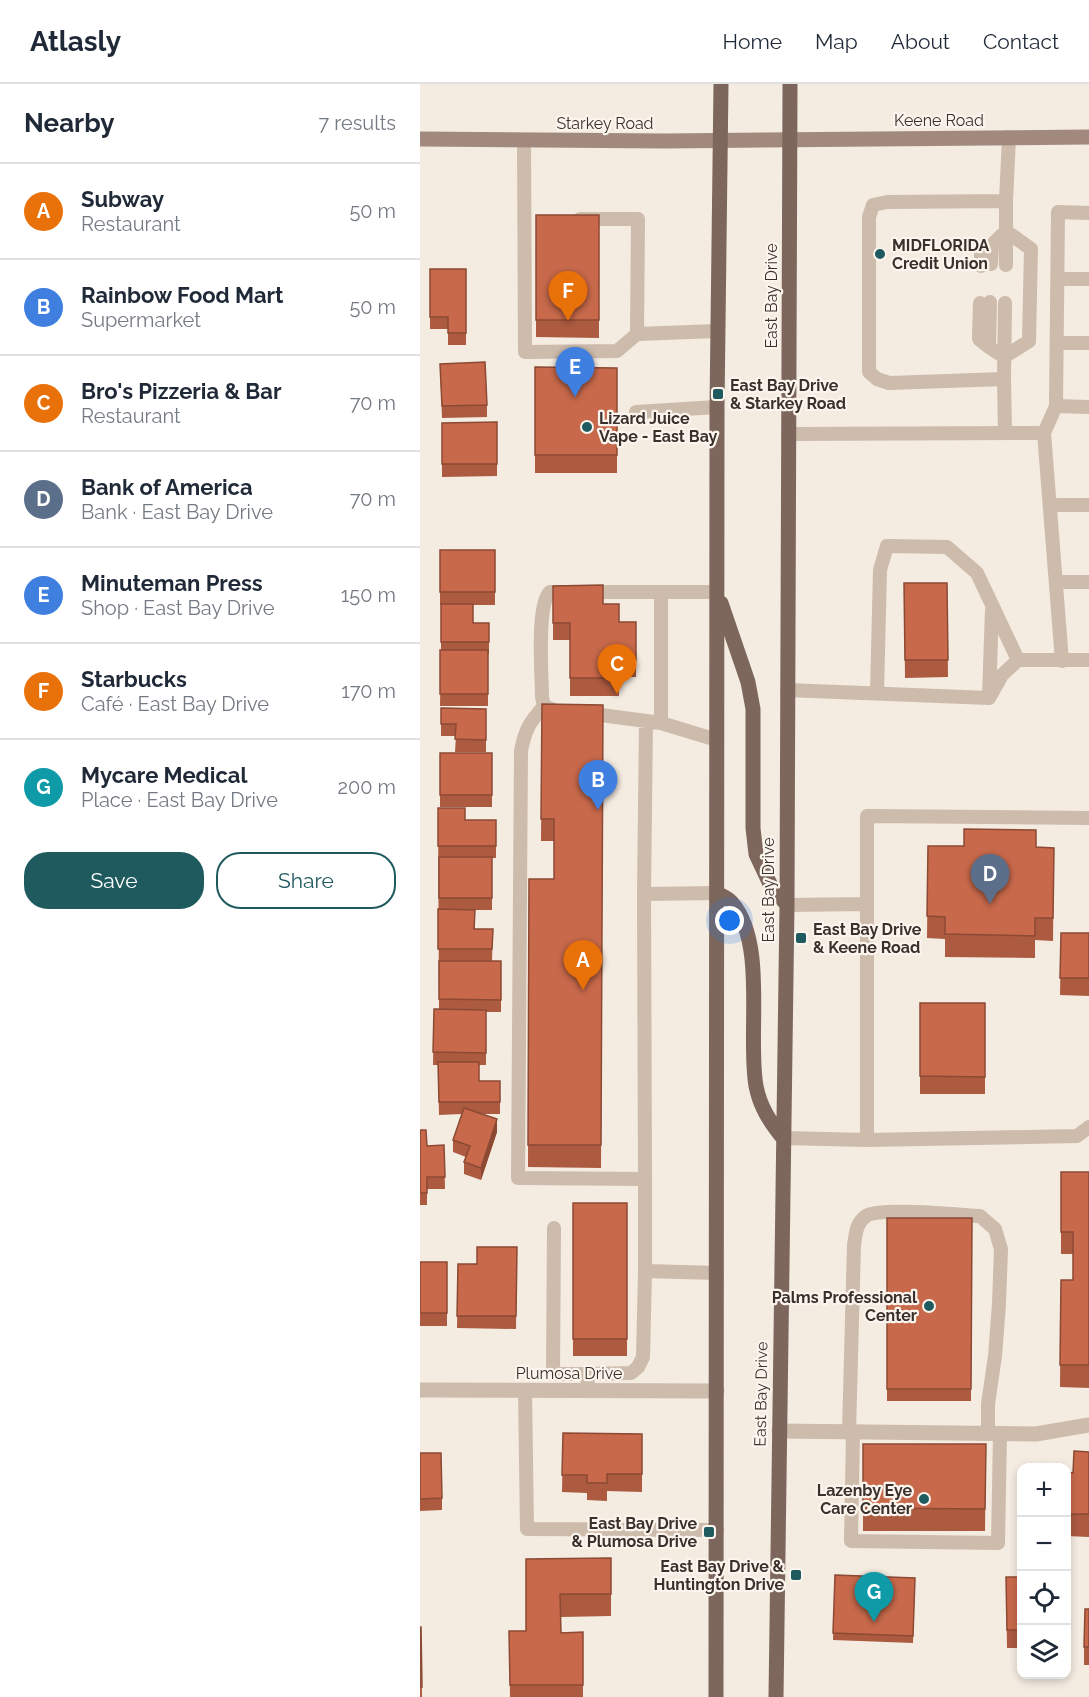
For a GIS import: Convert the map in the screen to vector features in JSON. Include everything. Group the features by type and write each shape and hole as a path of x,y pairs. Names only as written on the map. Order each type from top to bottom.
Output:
{"main road":[{"path":"713,84 728,84"},
{"path":"716,1697 717,331 721,84"},
{"name":"East Bay Drive","path":"776,1697 787,905 790,84"},
{"name":"Keene Road","path":"790,139 1089,137"},
{"name":"Starkey Road","path":"420,139 790,139"},
{"path":"717,592 748,682 753,709 753,828 756,854 771,886 787,905"},
{"path":"717,893 731,900 742,916 751,943 756,1086 765,1115 783,1138"}],"street":[{"name":"Plumosa Drive","path":"420,1390 717,1391"},
{"path":"779,1431 1036,1434 1089,1425"}],"lane":[{"path":"1006,265 1009,137"},
{"path":"524,140 530,219 525,352 617,351 637,333 717,331"},
{"path":"1004,379 889,382 877,379 869,372 869,217 873,205 887,202 1006,201"},
{"path":"1062,661 1044,433 1056,406 1058,212 1089,213"},
{"path":"570,219 638,219 637,333"},
{"path":"986,265 992,245 1006,231"},
{"path":"1004,357 1029,341 1031,261 1031,249 1006,231"},
{"path":"1058,279 1089,279"},
{"path":"985,302 979,339 1004,357"},
{"path":"1005,303 1005,433"},
{"path":"1057,343 1089,343"},
{"path":"1056,406 1089,407"},
{"path":"636,412 717,407"},
{"path":"788,434 1044,433"},
{"path":"1050,505 1089,505"},
{"path":"877,693 880,570 887,546 947,547 977,573 1018,660"},
{"path":"1057,582 1089,582"},
{"path":"544,706 542,697 542,610 550,592 717,592"},
{"path":"661,592 661,723"},
{"path":"988,698 992,602"},
{"path":"988,698 1002,675 1018,660 1089,660"},
{"path":"787,690 988,698"},
{"path":"544,706 661,723 717,740"},
{"path":"544,706 530,722 524,735 522,751 518,1178 645,1179"},
{"path":"554,1228 554,1374 632,1373 644,1357 646,721"},
{"path":"867,1140 867,816 1089,818"},
{"path":"644,894 717,893"},
{"path":"787,905 867,904"},
{"path":"783,1138 867,1140 1077,1136 1089,1126"},
{"path":"884,1212 980,1216 995,1229 1000,1249 999,1304 988,1404 994,1433 998,1543 851,1541 854,1245 857,1225 868,1214 884,1212"},
{"path":"645,1271 717,1273"},
{"path":"587,1391 588,1374"},
{"path":"525,1390 527,1529 717,1530"}],"building":[{"path":"536,215 599,215 599,320 536,320"},
{"path":"430,269 466,269 466,333 448,333 448,317 430,317"},
{"path":"485,362 487,405 442,406 440,364"},
{"path":"535,367 617,368 617,455 535,455"},
{"path":"497,422 497,464 442,464 442,423"},
{"path":"440,550 495,550 495,592 440,592"},
{"path":"904,583 947,583 948,660 905,660"},
{"path":"603,585 603,604 619,604 619,622 636,622 636,660 619,660 619,678 570,678 570,623 553,623 553,586"},
{"path":"441,604 473,604 473,623 489,623 489,642 441,642"},
{"path":"440,650 488,650 488,694 440,694"},
{"path":"542,704 603,705 601,1145 528,1145 529,879 554,879 554,819 541,819"},
{"path":"441,708 486,709 486,740 455,739 456,724 441,724"},
{"path":"440,753 492,753 492,795 440,795"},
{"path":"438,808 465,808 465,820 496,820 496,846 438,846"},
{"path":"964,829 1036,830 1036,847 1054,848 1053,918 1035,918 1035,936 945,934 945,917 927,916 928,846 964,846"},
{"path":"439,857 492,857 492,898 439,898"},
{"path":"438,909 475,910 474,929 493,929 492,949 438,949"},
{"path":"1061,933 1089,933 1089,978 1060,978"},
{"path":"439,961 501,961 501,1000 439,999"},
{"path":"920,1003 985,1003 985,1077 920,1076"},
{"path":"434,1009 486,1010 486,1053 433,1052"},
{"path":"438,1062 479,1062 479,1081 500,1081 500,1102 439,1102"},
{"path":"464,1108 497,1119 481,1168 464,1162 470,1146 453,1140"},
{"path":"420,1130 426,1130 427,1146 444,1145 445,1177 427,1177 427,1193 420,1193"},
{"path":"1061,1172 1089,1172 1089,1365 1060,1365 1061,1280 1073,1280 1073,1232 1061,1232"},
{"path":"573,1203 627,1203 627,1339 573,1339"},
{"name":"Palms Professional Center","path":"887,1218 972,1218 971,1389 887,1389"},
{"path":"477,1247 517,1247 516,1316 457,1316 458,1264 477,1264"},
{"path":"420,1262 447,1262 447,1313 420,1313"},
{"path":"563,1433 642,1434 642,1474 607,1474 607,1483 587,1483 587,1475 562,1475"},
{"name":"Lazenby Eye Care Center","path":"863,1444 986,1444 985,1509 863,1508"},
{"path":"1074,1451 1089,1452 1089,1514 1071,1514 1071,1473 1073,1473"},
{"path":"420,1453 441,1453 442,1498 420,1499"},
{"path":"611,1558 611,1594 560,1594 561,1633 583,1632 583,1685 510,1685 509,1631 526,1631 526,1559"},
{"path":"835,1575 915,1578 913,1636 833,1633"},
{"path":"1006,1577 1017,1577 1017,1630 1007,1630"},
{"path":"1085,1609 1089,1609 1089,1647 1084,1647"},
{"path":"421,1627 422,1687 420,1687"}],"place":[{"name":"MIDFLORIDA Credit Union","path":"880,254"},
{"name":"Starbucks","path":"568,321"},
{"name":"East Bay Drive & Starkey Road","path":"718,394"},
{"name":"Minuteman Press","path":"575,397"},
{"name":"Lizard Juice Vape - East Bay","path":"587,427"},
{"name":"Bro's Pizzeria & Bar","path":"617,694"},
{"name":"Rainbow Food Mart","path":"598,810"},
{"name":"Bank of America","path":"990,904"},
{"name":"East Bay Drive & Keene Road","path":"801,938"},
{"name":"Subway","path":"583,990"},
{"name":"Palms Professional Center","path":"929,1306"},
{"name":"Lazenby Eye Care Center","path":"924,1499"},
{"name":"East Bay Drive & Plumosa Drive","path":"709,1532"},
{"name":"East Bay Drive & Huntington Drive","path":"796,1575"},
{"name":"Mycare Medical","path":"874,1622"}]}
